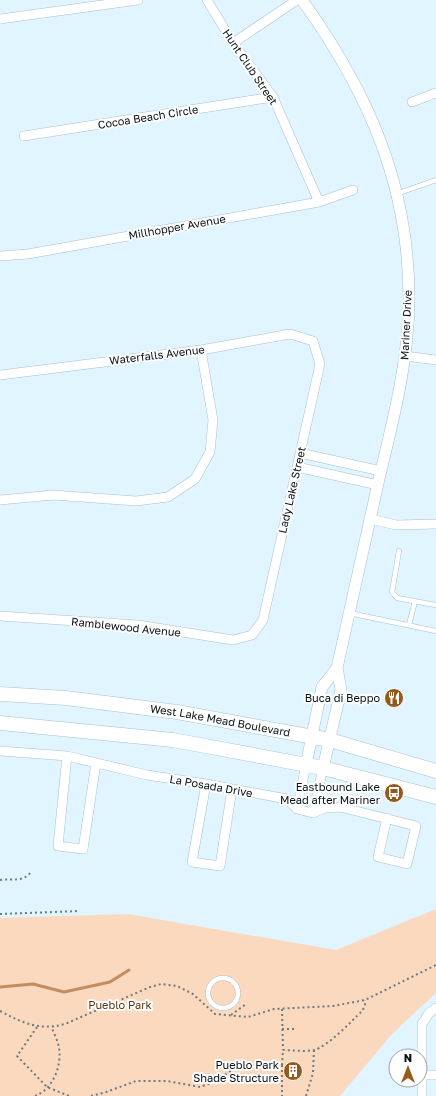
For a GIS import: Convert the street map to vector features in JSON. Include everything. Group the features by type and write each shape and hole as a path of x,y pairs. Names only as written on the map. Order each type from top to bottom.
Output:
{"main road":[{"name":"West Lake Mead Boulevard","path":"0,694 66,698 177,712 312,736 435,769"},
{"path":"0,723 173,740 323,768 436,797"}],"street":[{"path":"0,19 138,0"},
{"name":"Hunt Club Street","path":"207,0 233,43 273,97 319,202"},
{"path":"233,43 297,0"},
{"name":"Mariner Drive","path":"302,0 334,46 356,84 377,131 396,194 405,246 409,302 405,356 337,668 341,690 313,813"},
{"path":"412,102 436,92"},
{"name":"Cocoa Beach Circle","path":"24,136 273,97"},
{"name":"Millhopper Avenue","path":"0,256 28,254 319,202 353,190"},
{"name":"Waterfalls Avenue","path":"0,375 201,350 290,334 312,341"},
{"name":"Lady Lake Street","path":"252,636 263,620 320,364 312,341"},
{"path":"0,500 53,496 136,501 168,497 194,479 210,452 213,420 201,350"},
{"path":"405,356 436,360"},
{"path":"300,453 381,471"},
{"path":"297,468 378,485"},
{"path":"370,518 396,525 436,524"},
{"name":"Ramblewood Avenue","path":"0,616 138,626 233,640 252,636"},
{"name":"Mariner Drive","path":"297,810 322,687 337,668"},
{"name":"La Posada Drive","path":"0,751 67,756 146,775 287,799 297,810 313,813 325,808 340,807 387,818 416,826 407,864 378,858 387,818"},
{"path":"67,756 58,846 83,849 96,763"},
{"path":"206,784 192,862 220,866 232,789"},
{"path":"422,1048 422,1024 432,1010"}],"lane":[{"path":"396,194 436,180"},
{"path":"399,551 392,592 397,598 436,605"},
{"path":"409,625 415,601"},
{"path":"349,613 436,630"},
{"path":"217,978 226,978 234,982 239,996 236,1002 230,1007 221,1008 213,1005 209,998 208,990 211,983 217,978"}],"path":[{"path":"0,880 21,880 26,878 31,872"},
{"path":"1,915 80,911"},
{"path":"0,1011 25,1023 52,1028 161,984 178,986 215,1014 248,1017 274,1009 333,1006 365,1000 436,965"},
{"path":"283,1050 314,1050 323,1047 331,1041 365,1006 365,1000"},
{"path":"231,1015 246,1004"},
{"path":"282,1009 282,1096"},
{"path":"38,1026 17,1056 47,1087 68,1096"},
{"path":"35,1096 47,1087 56,1073 59,1056 57,1041 52,1028"},
{"path":"282,1029 295,1029"},
{"path":"306,1096 313,1073 314,1050"},
{"path":"91,1096 106,1092 136,1080 167,1081 200,1087 216,1081 239,1065 282,1065"}],"green space":[{"name":"Pueblo Park","path":"436,909 436,993 392,1034 340,1096 0,1096 0,918 128,914 336,950"}],"waterway":[{"path":"0,987 33,984 64,992 110,982 129,970"}],"place":[{"name":"Buca di Beppo","path":"394,698"},
{"name":"Eastbound Lake Mead after Mariner","path":"394,793"},
{"name":"Pueblo Park Shade Structure","path":"293,1071"}]}
